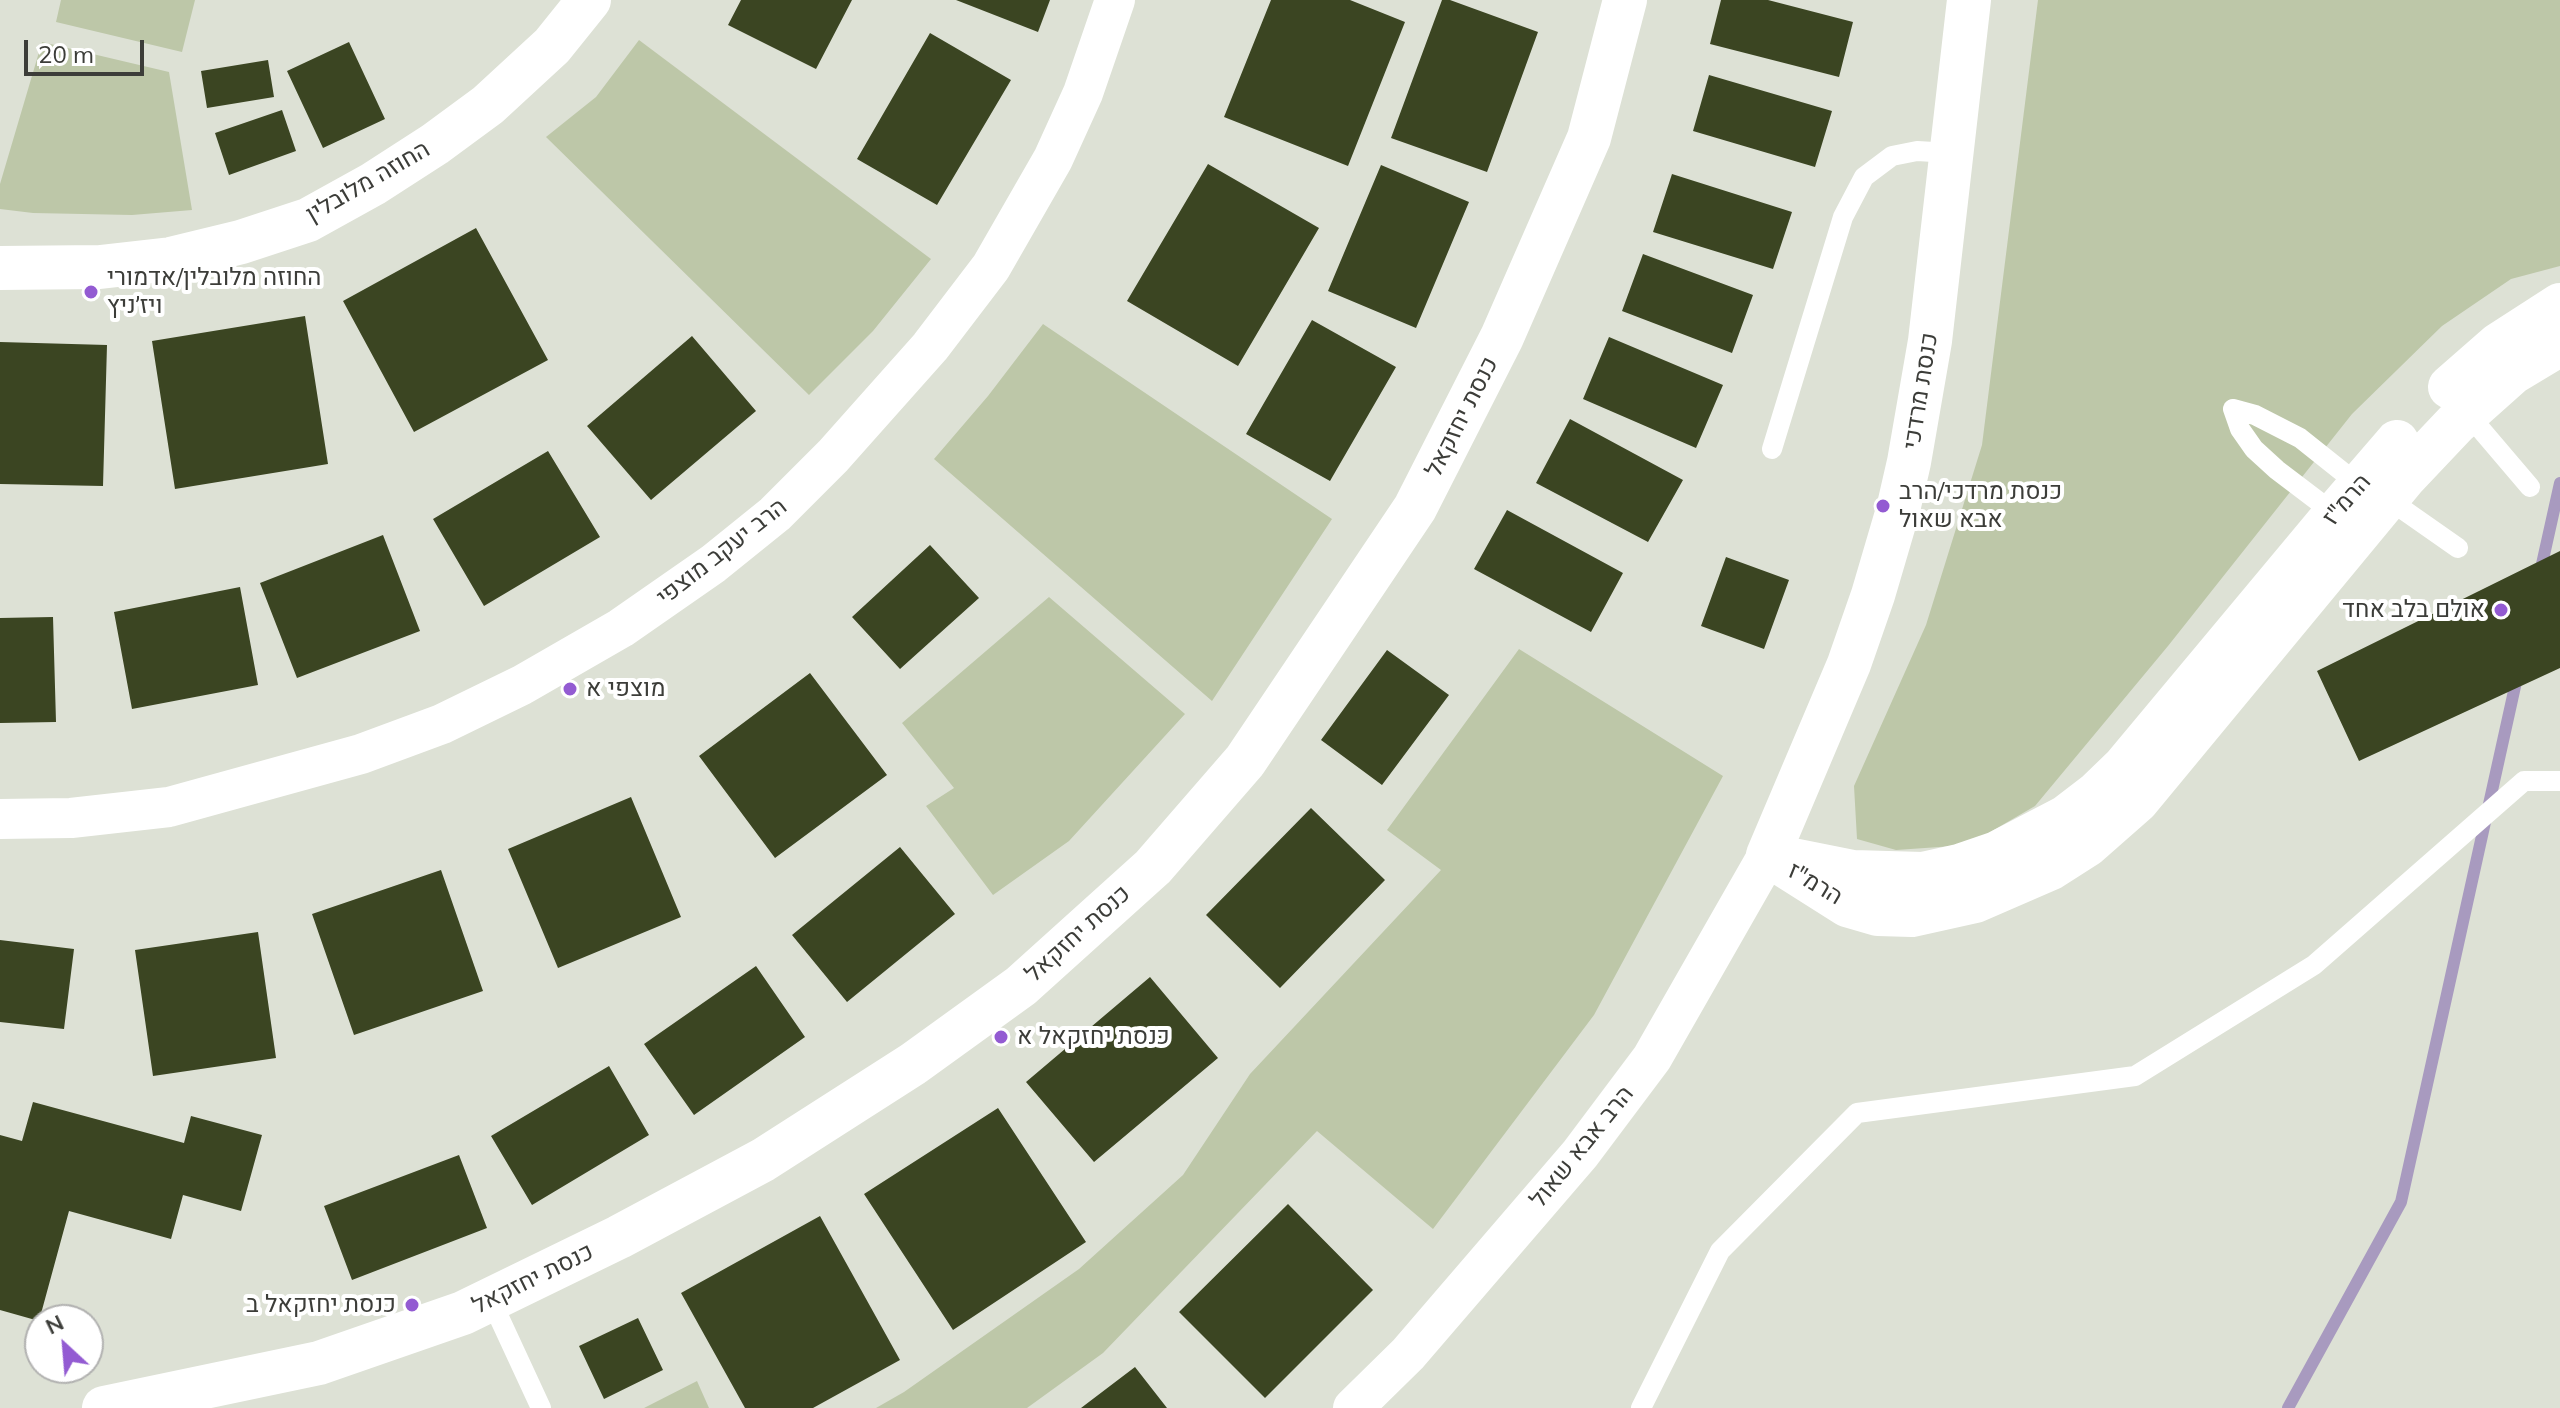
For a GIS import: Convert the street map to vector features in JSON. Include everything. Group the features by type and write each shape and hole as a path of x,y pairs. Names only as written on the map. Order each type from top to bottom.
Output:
{"street":[{"name":"החוזה מלובלין","path":"0,268 100,267 171,259 241,242 308,220 373,184 488,105 552,46 589,0"},
{"name":"הרב יעקב מוצפי","path":"0,819 96,815 169,807 361,754 442,724 522,685 621,628 713,564 775,514 881,403 930,347 991,267 1053,159 1083,93 1115,0"},
{"name":"כנסת יחזקאל","path":"104,1408 319,1363 463,1313 619,1237 763,1160 913,1064 1021,986 1153,867 1245,761 1415,508 1502,337 1589,138 1625,0"},
{"name":"כנסת מרדכי","path":"1768,855 1849,664 1898,510 1930,341 1969,0"},
{"name":"הרמ\"ז","path":"1768,855 1853,872 1923,874 1997,853 2066,817 2124,767 2363,504 2456,381 2498,345 2560,305"},
{"name":"הרמ\"ז","path":"2363,504 2404,478 2467,413 2512,373 2560,344"},
{"name":"הרב אבא שאול","path":"1353,1408 1408,1354 1580,1154 1652,1058 1768,855"}],"lane":[{"path":"1772,449 1843,217 1864,177 1892,156 1917,151 1951,153"},
{"path":"2363,504 2300,438 2255,415 2233,409 2240,429 2254,449 2277,470 2363,504 2458,548"},
{"path":"2467,413 2530,487"},
{"path":"1641,1408 1720,1251 1857,1113 2135,1076 2314,965 2524,781 2560,781"},
{"path":"491,1300 541,1408"}],"green space":[{"path":"61,0 195,0 182,52 56,22"},
{"path":"2038,0 2560,0 2560,266 2511,279 2442,326 2352,414 2168,646 2035,806 1968,845 1896,850 1857,839 1854,786 1926,625 1982,445"},
{"path":"639,40 931,259 873,331 809,395 546,137 596,97"},
{"path":"42,42 169,72 192,210 132,215 33,213 0,209 0,184"},
{"path":"1043,324 1332,519 1212,701 934,459 988,396"},
{"path":"1049,597 1185,714 1069,841 993,895 926,806 954,788 902,723"},
{"path":"1519,649 1723,776 1594,1015 1433,1229 1317,1131 1103,1353 1027,1408 876,1408 904,1392 1079,1269 1183,1175 1250,1074 1441,870 1387,830"},
{"path":"697,1381 709,1408 644,1408"}],"building":[{"path":"741,0 852,0 816,69 728,25"},
{"path":"956,0 1050,0 1038,32"},
{"path":"1271,0 1350,0 1405,22 1348,166 1224,117"},
{"path":"1442,0 1450,0 1538,32 1487,172 1391,138"},
{"path":"1721,0 1768,0 1853,22 1839,77 1710,44"},
{"path":"930,33 1011,80 937,205 857,159"},
{"path":"349,42 385,119 323,148 287,71"},
{"path":"268,60 274,97 207,108 201,71"},
{"path":"1709,75 1832,111 1815,167 1693,131"},
{"path":"282,110 296,151 229,175 215,133"},
{"path":"1208,164 1319,228 1238,366 1127,301"},
{"path":"1381,165 1469,202 1416,328 1328,291"},
{"path":"1672,174 1792,212 1773,269 1653,232"},
{"path":"476,228 548,360 414,432 343,301"},
{"path":"1643,254 1753,295 1732,353 1622,311"},
{"path":"305,316 328,464 175,489 152,341"},
{"path":"1312,320 1396,367 1330,481 1246,434"},
{"path":"692,336 756,411 651,500 587,426"},
{"path":"1609,337 1723,385 1696,448 1583,399"},
{"path":"0,342 107,345 103,486 0,484"},
{"path":"1570,419 1683,480 1648,542 1536,483"},
{"path":"548,451 600,537 484,606 433,519"},
{"path":"1507,510 1623,573 1591,632 1474,569"},
{"path":"383,535 420,631 297,678 260,583"},
{"path":"930,545 979,598 900,669 852,617"},
{"name":"אולם בלב אחד","path":"2560,551 2560,668 2359,761 2317,671"},
{"path":"1726,557 1789,580 1764,649 1701,626"},
{"path":"240,587 258,685 132,709 114,612"},
{"path":"53,617 56,722 0,723 0,618"},
{"path":"1387,650 1449,695 1382,785 1321,740"},
{"path":"810,673 887,775 775,858 699,756"},
{"path":"631,797 681,917 558,968 508,849"},
{"path":"1311,808 1385,880 1280,988 1206,915"},
{"path":"900,847 955,914 847,1002 792,935"},
{"path":"441,870 483,991 354,1035 312,914"},
{"path":"258,932 276,1058 153,1076 135,950"},
{"path":"0,940 74,949 64,1029 0,1022"},
{"path":"756,966 805,1037 694,1115 644,1044"},
{"path":"1150,977 1218,1058 1094,1162 1026,1082"},
{"path":"609,1066 649,1135 532,1205 491,1136"},
{"path":"33,1102 184,1143 191,1116 262,1135 241,1211 183,1195 171,1239 69,1211 44,1304 24,1304 24,1317 0,1310 0,1135 22,1141"},
{"path":"998,1108 1086,1242 953,1330 864,1194"},
{"path":"459,1155 487,1228 352,1280 324,1206"},
{"path":"1288,1204 1373,1290 1265,1398 1179,1312"},
{"path":"820,1216 900,1360 813,1408 745,1408 681,1293"},
{"path":"638,1318 663,1370 604,1399 579,1346"},
{"path":"1135,1367 1167,1408 1081,1408"}],"waterway":[{"path":"2540,573 2560,483"},
{"path":"2288,1408 2401,1202 2518,673"}],"place":[{"name":"החוזה מלובלין/אדמורי ויז׳ניץ","path":"91,292"},
{"name":"כנסת מרדכי/הרב אבא שאול","path":"1883,506"},
{"name":"אולם בלב אחד","path":"2501,610"},
{"name":"מוצפי א","path":"570,689"},
{"name":"כנסת יחזקאל א","path":"1001,1037"},
{"name":"כנסת יחזקאל ב","path":"412,1305"}]}
